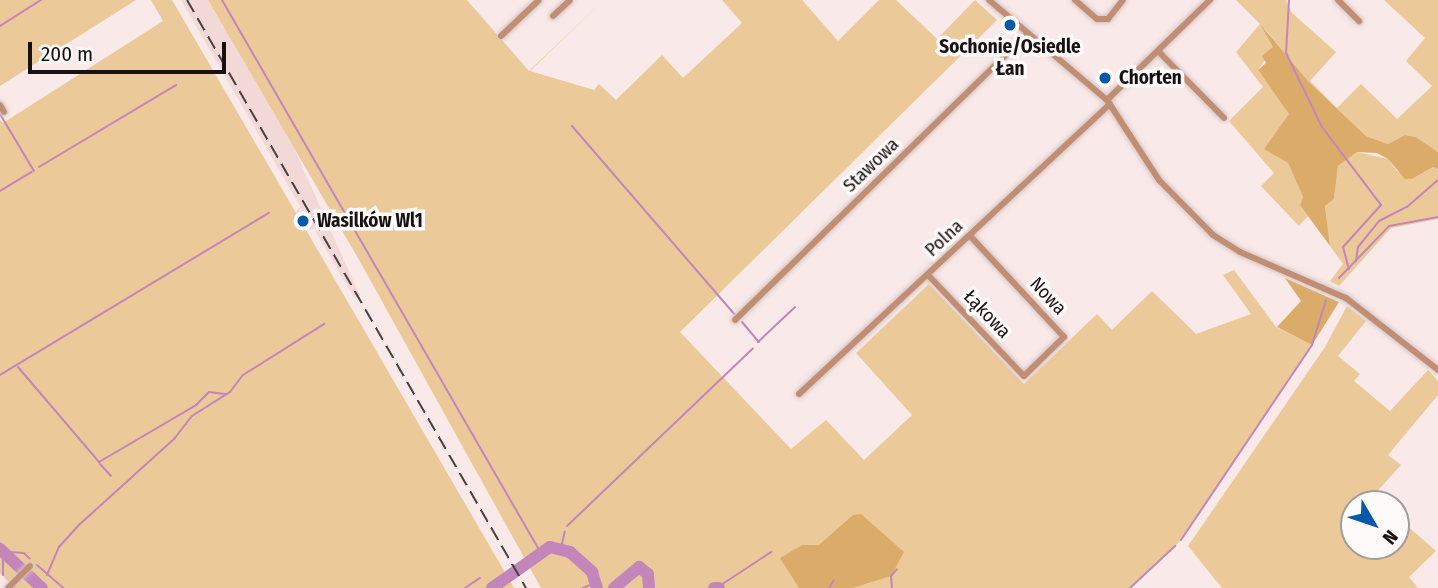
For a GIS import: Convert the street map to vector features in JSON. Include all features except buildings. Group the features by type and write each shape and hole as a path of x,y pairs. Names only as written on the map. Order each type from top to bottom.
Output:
{"street":[{"path":"501,36 539,0"},
{"path":"553,16 570,0"},
{"path":"989,0 1109,102 1160,180 1213,235 1240,252 1346,298 1438,370"},
{"path":"1075,0 1097,19 1108,19 1123,0"},
{"name":"Polna","path":"799,394 970,236 1210,0"},
{"path":"1338,0 1359,21"},
{"name":"Stawowa","path":"736,320 1028,33"},
{"path":"1158,51 1224,118"},
{"path":"0,104 4,112"},
{"name":"Nowa","path":"970,236 1064,337 1024,376"},
{"name":"Łąkowa","path":"928,275 1024,376"},
{"path":"8,588 30,566"}],"shaded area":[{"path":"0,0 136,0 0,86"},
{"path":"151,0 172,0 296,213 294,218 301,230 306,230 514,588 5,588 10,583 0,573 0,120 3,123 163,21"},
{"path":"181,0 208,0 294,148 360,296 355,299 314,229 301,230 293,217 300,206"},
{"path":"208,0 467,0 529,71 604,0 530,71 594,90 599,84 616,100 662,55 683,78 742,23 722,0 802,0 838,41 879,0 896,0 937,39 975,0 997,20 680,332 791,449 826,420 864,460 912,415 856,353 929,284 1024,384 1097,314 1112,330 1152,291 1196,334 1251,314 1223,275 1234,270 1276,327 1312,345 1181,540 1130,588 541,588 358,258"},
{"path":"1236,0 1286,0 1292,13 1336,52 1310,81 1337,108 1361,84 1397,119 1432,86 1406,61 1425,38 1384,0 1438,0 1438,152 1416,137 1405,135 1388,144 1366,136 1309,82 1264,28 1274,47 1258,70 1290,114 1265,149 1288,163 1303,197 1300,205 1308,216 1299,226 1261,186 1274,173 1229,121 1263,87 1236,52 1260,24"},
{"path":"1260,24 1309,82 1366,136 1388,144 1405,135 1416,137 1438,152 1438,169 1433,167 1412,179 1405,179 1388,159 1377,153 1357,152 1338,166 1334,199 1325,206 1330,246 1300,205 1303,197 1288,163 1264,149 1289,114 1258,70 1266,63 1262,56 1273,47"},
{"path":"1357,152 1388,159 1397,171 1412,179 1433,167 1438,169 1438,219 1391,228 1339,286 1330,281 1343,264 1330,246 1325,206 1334,199 1338,166"},
{"path":"1285,278 1339,302 1312,345 1277,327 1301,301"},
{"path":"1347,306 1366,321 1338,356 1360,374 1354,381 1390,411 1428,370 1438,381 1438,395 1388,455 1401,465 1378,490 1340,490 1340,560 1410,560 1410,528 1436,551 1409,577 1418,588 1222,588 1188,546 1325,347"},
{"path":"861,514 904,552 891,576 852,588 799,588 780,558 802,545 819,545 853,515"},
{"path":"0,542 25,566 19,573 0,556"}],"waterway":[{"path":"0,26 41,0"},
{"path":"222,0 542,555"},
{"path":"1289,0 1286,53 1322,127 1381,205 1343,247 1349,269"},
{"path":"39,167 176,85"},
{"path":"0,114 34,171"},
{"path":"572,126 734,314"},
{"path":"0,191 32,172"},
{"path":"1356,261 1358,247 1379,221 1407,207 1438,180"},
{"path":"0,375 269,213"},
{"path":"1339,278 1389,226 1438,217"},
{"path":"1181,540 1312,345 1326,300"},
{"path":"758,342 795,307"},
{"path":"742,322 759,342"},
{"path":"47,575 59,547 80,524 174,439 192,416 230,392 243,375 324,324"},
{"path":"567,526 753,348"},
{"path":"18,367 99,462 196,405 209,392 225,394"},
{"path":"100,464 111,476"},
{"path":"561,548 565,531"},
{"path":"1130,588 1175,546"},
{"path":"492,588 550,547 570,552 592,572 597,588"},
{"path":"0,549 42,588"},
{"path":"11,552 24,553 30,559"},
{"path":"718,587 771,552"},
{"path":"3,559 3,575"},
{"path":"37,565 63,588"},
{"path":"614,588 639,567 648,574 649,588"},
{"path":"892,588 891,576 897,569"},
{"path":"465,588 480,578"},
{"path":"829,588 834,580"},
{"path":"583,588 597,582"},
{"path":"714,588 719,588"}],"railway":[{"path":"187,0 526,588"}],"place":[{"name":"Sochonie/Osiedle Łan","path":"1010,25"},
{"name":"Chorten","path":"1105,78"},
{"name":"Wasilków Wl1","path":"303,221"}]}
